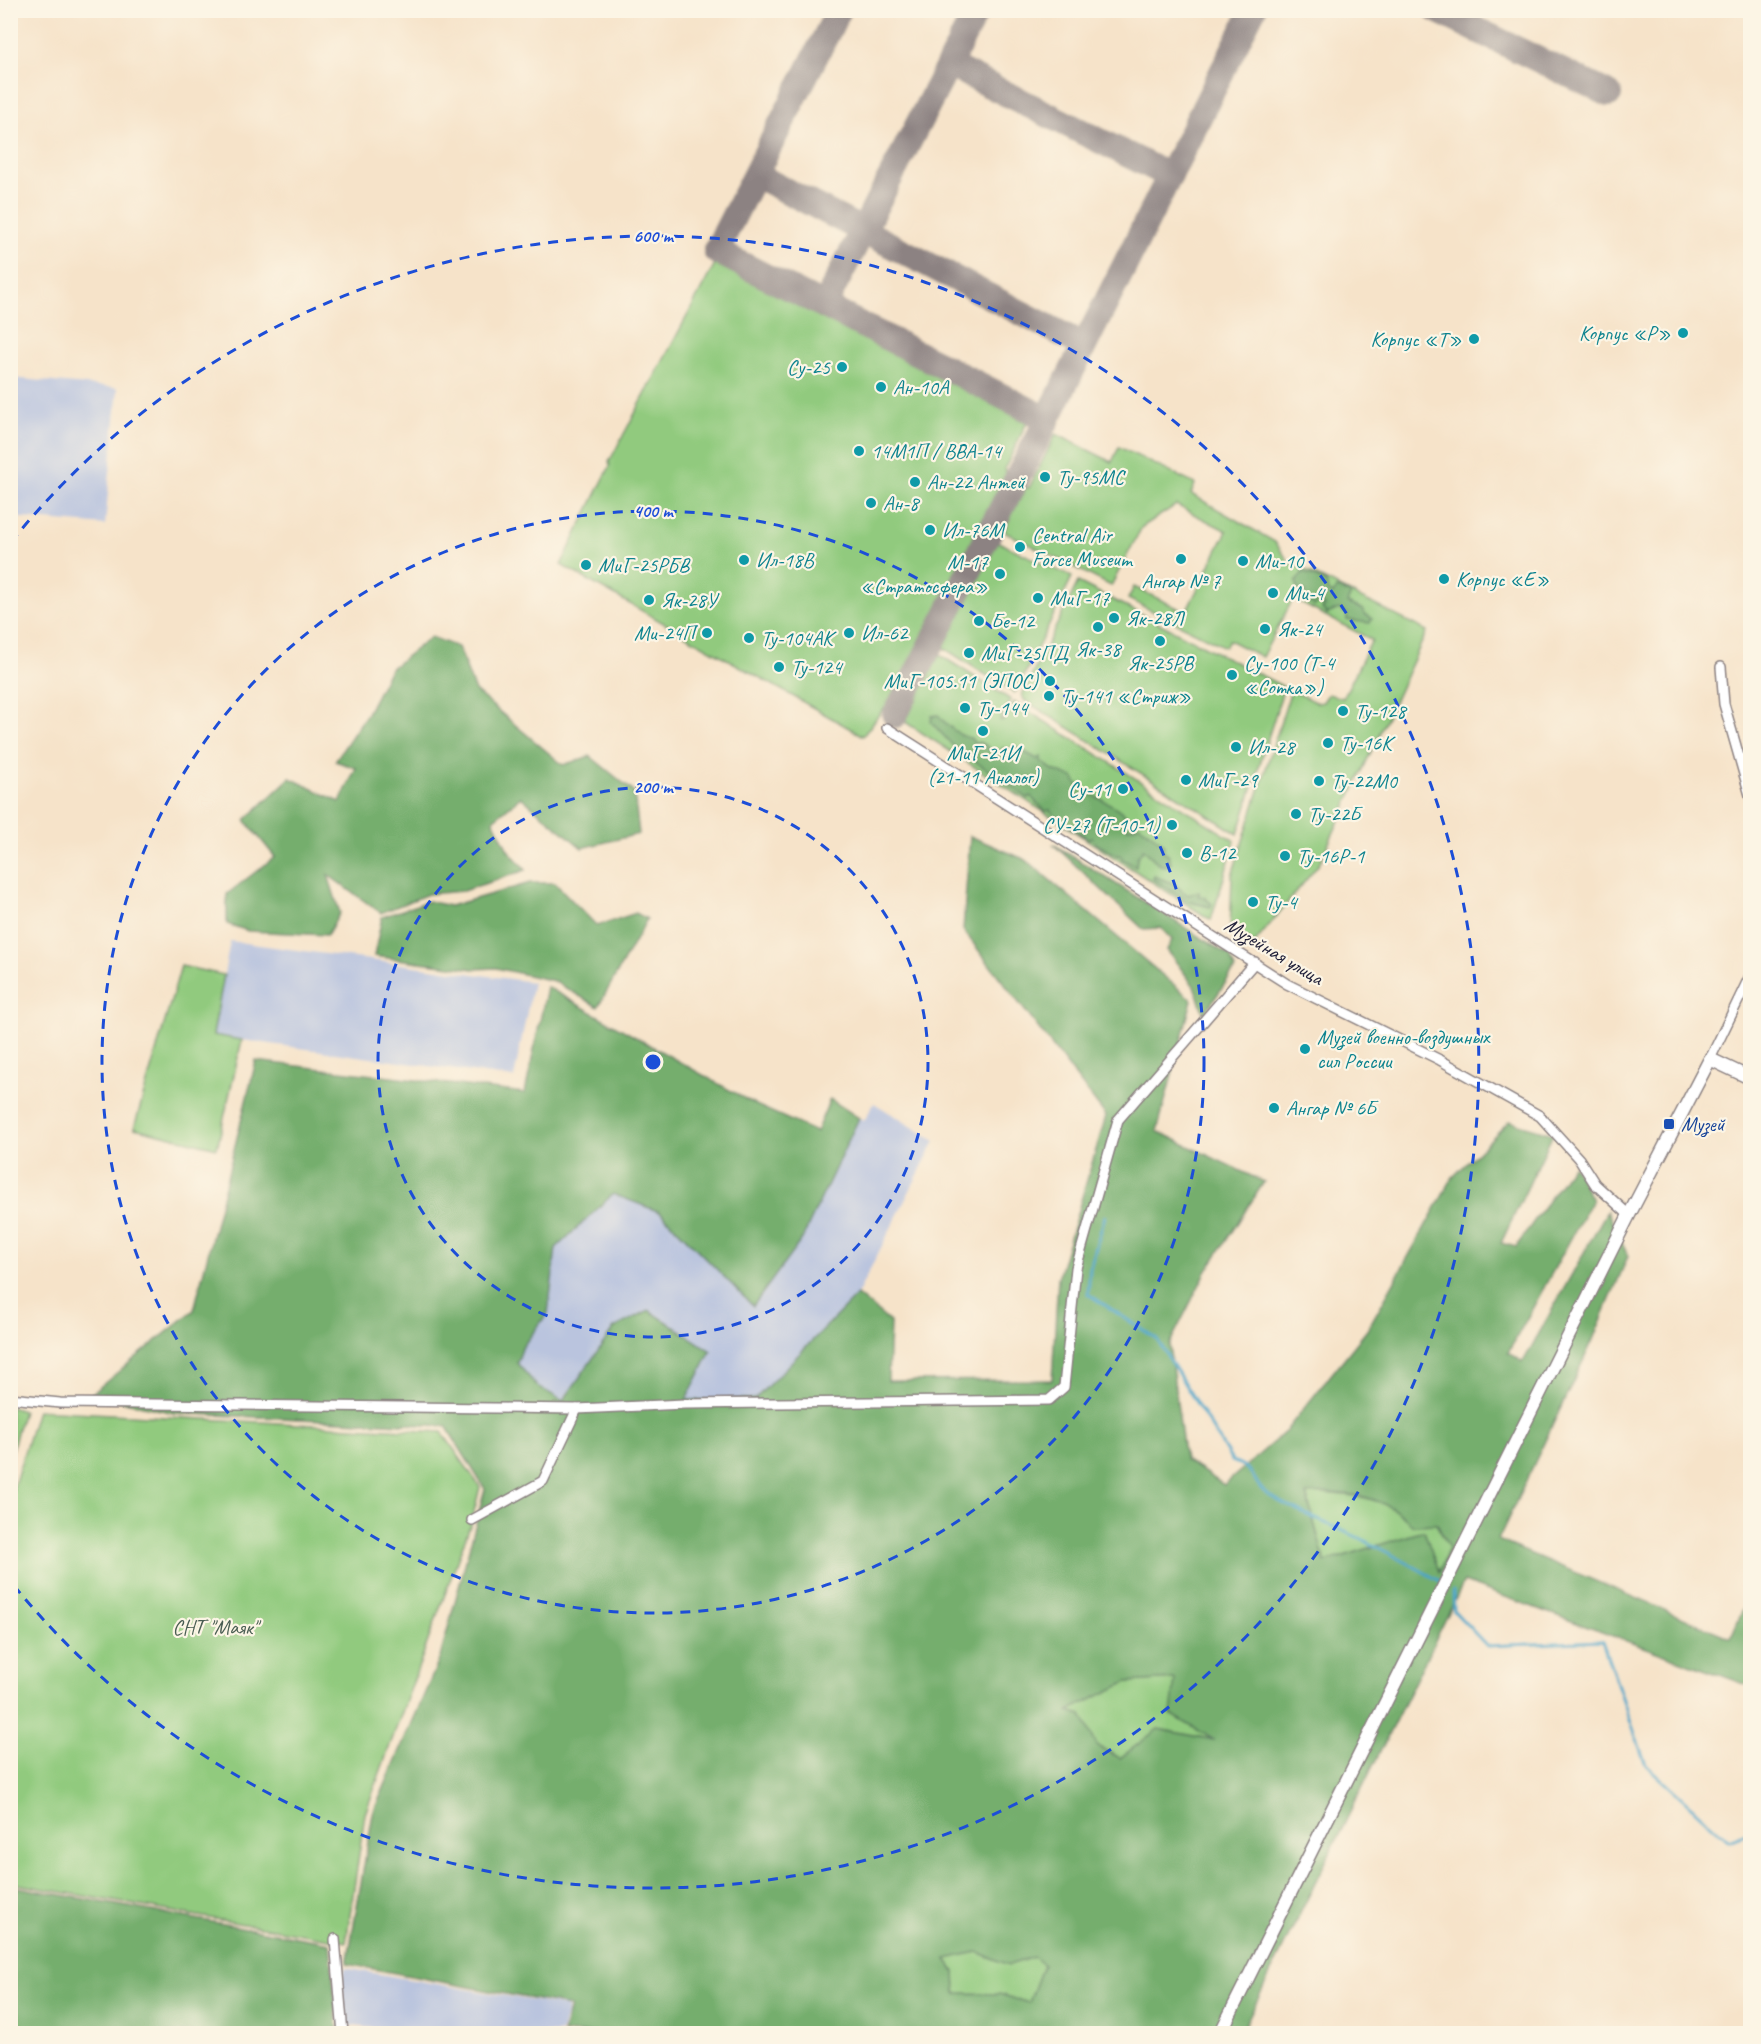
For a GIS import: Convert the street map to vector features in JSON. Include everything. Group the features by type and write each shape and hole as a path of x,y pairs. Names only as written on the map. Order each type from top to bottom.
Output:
{"street":[{"path":"1721,667 1724,704 1750,795"},
{"name":"Музейная улица","path":"887,728 1287,984 1432,1056 1540,1116 1579,1159 1595,1184 1629,1215"},
{"path":"10,1398 60,1403 577,1409 684,1404 1049,1400 1064,1388 1076,1268 1118,1120 1255,962"},
{"path":"1220,2034 1750,976"},
{"path":"1710,1059 1750,1078"},
{"path":"472,1520 543,1481 577,1409"},
{"path":"335,1940 343,2034"}],"shaded area":[{"path":"11,378 118,388 105,525 11,517"},
{"path":"230,941 533,982 514,1078 213,1036"},
{"path":"874,1103 935,1141 857,1295 756,1399 685,1401 614,1328 562,1401 537,1386 517,1363 523,1346 548,1313 556,1248 613,1194 660,1212 753,1306 802,1239 859,1118 864,1121"},
{"path":"345,1968 568,2007 561,2033 381,2033 381,2029 345,2025 342,1980"}],"green space":[{"path":"717,260 1028,420 1005,468 1007,478 888,711 884,708 863,736 561,565 610,466 609,462"},
{"path":"1056,434 1112,462 1119,447 1195,484 1191,494 1275,542 1289,562 1427,631 1319,864 1253,945 1230,932 1232,875 1291,690 1318,703 1323,702 1328,694 1343,698 1372,640 1293,599 1262,657 1229,640 1225,647 1128,599 1134,587 1186,612 1227,531 1176,505 1142,527 1111,586 1001,530 1022,485 1029,488"},
{"path":"994,540 1072,577 1014,693 939,645"},
{"path":"1303,572 1326,582 1328,592 1333,594 1337,588 1351,594 1347,603 1362,609 1364,614 1372,618 1370,623 1347,620 1347,614 1339,609 1327,614 1322,609 1325,606 1318,603 1315,606 1303,600 1305,592 1299,591 1296,582"},
{"path":"1078,582 1284,687 1238,834 1024,700 1022,695"},
{"path":"431,637 458,647 475,691 563,765 590,756 634,792 639,834 582,848 521,797 493,820 508,850 526,870 463,891 428,894 381,913 328,875 340,913 327,935 248,931 227,924 227,894 275,857 245,820 290,778 340,802 356,768 335,761 366,715 390,669"},
{"path":"937,653 1011,700 1000,720 1003,721 1014,702 1235,841 1211,920 902,720"},
{"path":"938,715 958,733 971,738 975,744 979,742 987,746 989,750 994,749 998,753 1003,748 1008,751 1014,746 1037,759 1041,757 1041,761 1053,770 1074,778 1084,789 1117,808 1127,818 1128,828 1140,825 1164,844 1163,851 1168,854 1171,863 1166,866 1160,865 1143,849 1137,858 1136,867 1122,859 1121,855 1118,856 1095,843 1092,837 1088,839 1063,823 1050,810 1045,811 1030,796 1028,798 954,747 931,722 932,716"},
{"path":"970,836 1026,860 1192,1000 1157,1131 1264,1182 1206,1272 1169,1345 1185,1460 1224,1485 1285,1432 1367,1330 1453,1177 1509,1121 1553,1134 1501,1243 1516,1247 1573,1165 1592,1200 1508,1353 1523,1362 1607,1211 1628,1256 1592,1342 1498,1540 1731,1638 1750,1593 1750,1686 1464,1582 1241,2033 563,2033 570,2006 347,1964 373,1813 440,1658 485,1489 446,1426 174,1413 91,1394 194,1310 256,1061 525,1093 547,987 756,1105 816,1132 830,1099 859,1118 802,1239 753,1306 660,1212 613,1194 556,1248 548,1313 523,1346 517,1363 537,1386 563,1401 614,1328 649,1310 711,1351 686,1400 755,1399 857,1295 890,1322 888,1381 1052,1380 1058,1278 1106,1116 963,930","holes":["1335,1493 1363,1497 1389,1507 1412,1525 1437,1524 1449,1548 1439,1572 1424,1531 1325,1562 1306,1494","1175,1679 1171,1714 1214,1740 1158,1729 1120,1758 1097,1746 1082,1715 1068,1711 1127,1682","977,1952 1009,1965 1033,1957 1043,1965 1029,2003 999,1994 956,1993 955,1972 946,1959"]},
{"path":"1053,844 1230,956 1235,969 1204,1014 1194,986 1167,950 1172,940 1161,928 1143,929"},
{"path":"1154,876 1172,883 1188,895 1199,891 1199,896 1212,904 1211,907 1189,902 1153,879"},
{"path":"530,883 555,883 597,926 636,913 647,919 598,1007 554,981 496,968 474,969 374,956 382,917 428,901 450,906"},
{"path":"181,966 224,975 213,1035 242,1040 217,1148 134,1128"},
{"path":"10,1407 23,1411 11,1454"},
{"name":"СНТ \"Маяк\"","path":"37,1410 442,1432 480,1487 472,1520 365,1814 346,1942 11,1883 11,1495"},
{"path":"1306,1493 1363,1497 1389,1507 1401,1514 1412,1525 1436,1524 1449,1548 1439,1573 1424,1531 1325,1562"},
{"path":"1176,1679 1216,1740 1158,1729 1120,1758 1097,1746 1082,1715 1067,1711 1127,1682"},
{"path":"11,1886 330,1943 338,2033 11,2033"},
{"path":"977,1952 1009,1965 1034,1957 1043,1965 1029,2003 999,1994 956,1993 955,1972 946,1959"}],"waterway":[{"path":"1105,1216 1090,1268 1088,1294 1157,1339 1232,1461 1247,1469 1262,1490 1276,1500 1370,1543 1440,1581"},
{"path":"1453,1591 1454,1611 1487,1646 1602,1641 1646,1765 1729,1841 1750,1833"}],"taxiway":[{"path":"839,10 716,251 1047,419"},
{"path":"824,306 977,10"},
{"path":"895,715 1043,428 1253,10"},
{"path":"1436,10 1609,94"},
{"path":"949,65 1170,176"},
{"path":"756,175 1083,345"}],"place":[{"name":"Корпус «Р»","path":"1683,333"},
{"name":"Корпус «Т»","path":"1474,339"},
{"name":"Су-25","path":"842,367"},
{"name":"Ан-10А","path":"881,387"},
{"name":"14М1П / ВВА-14","path":"859,451"},
{"name":"Ту-95МС","path":"1045,477"},
{"name":"Ан-22 Антей","path":"915,482"},
{"name":"Ан-8","path":"871,503"},
{"name":"Ил-76М","path":"930,530"},
{"name":"Central Air Force Museum","path":"1020,547"},
{"name":"Ангар № 7","path":"1181,559"},
{"name":"Ил-18В","path":"744,560"},
{"name":"Ми-10","path":"1243,561"},
{"name":"МиГ-25РБВ","path":"586,565"},
{"name":"М-17 «Стратосфера»","path":"1000,574"},
{"name":"Корпус «Е»","path":"1444,579"},
{"name":"Ми-4","path":"1273,593"},
{"name":"МиГ-17","path":"1038,598"},
{"name":"Як-28У","path":"649,600"},
{"name":"Як-28Л","path":"1114,618"},
{"name":"Бе-12","path":"979,621"},
{"name":"Як-38","path":"1098,627"},
{"name":"Як-24","path":"1265,629"},
{"name":"Ми-24П","path":"707,633"},
{"name":"Ил-62","path":"849,633"},
{"name":"Ту-104АК","path":"749,638"},
{"name":"Як-25РВ","path":"1160,641"},
{"name":"МиГ-25ПД","path":"969,653"},
{"name":"Ту-124","path":"779,667"},
{"name":"Су-100 (Т-4 «Сотка»)","path":"1232,675"},
{"name":"МиГ-105.11 (ЭПОС)","path":"1050,681"},
{"name":"Ту-141 «Стриж»","path":"1049,696"},
{"name":"Ту-144","path":"965,708"},
{"name":"Ту-128","path":"1343,711"},
{"name":"МиГ-21И (21-11 Аналог)","path":"983,731"},
{"name":"Ту-16К","path":"1328,743"},
{"name":"Ил-28","path":"1236,747"},
{"name":"МиГ-29","path":"1186,780"},
{"name":"Ту-22М0","path":"1319,781"},
{"name":"Су-11","path":"1123,789"},
{"name":"Ту-22Б","path":"1296,814"},
{"name":"СУ-27 (Т-10-1)","path":"1172,825"},
{"name":"В-12","path":"1187,853"},
{"name":"Ту-16Р-1","path":"1285,856"},
{"name":"Ту-4","path":"1253,902"},
{"name":"Музей военно-воздушных сил России","path":"1305,1049"},
{"name":"Ангар № 6Б","path":"1274,1108"},
{"name":"Музей","path":"1669,1124"}]}
